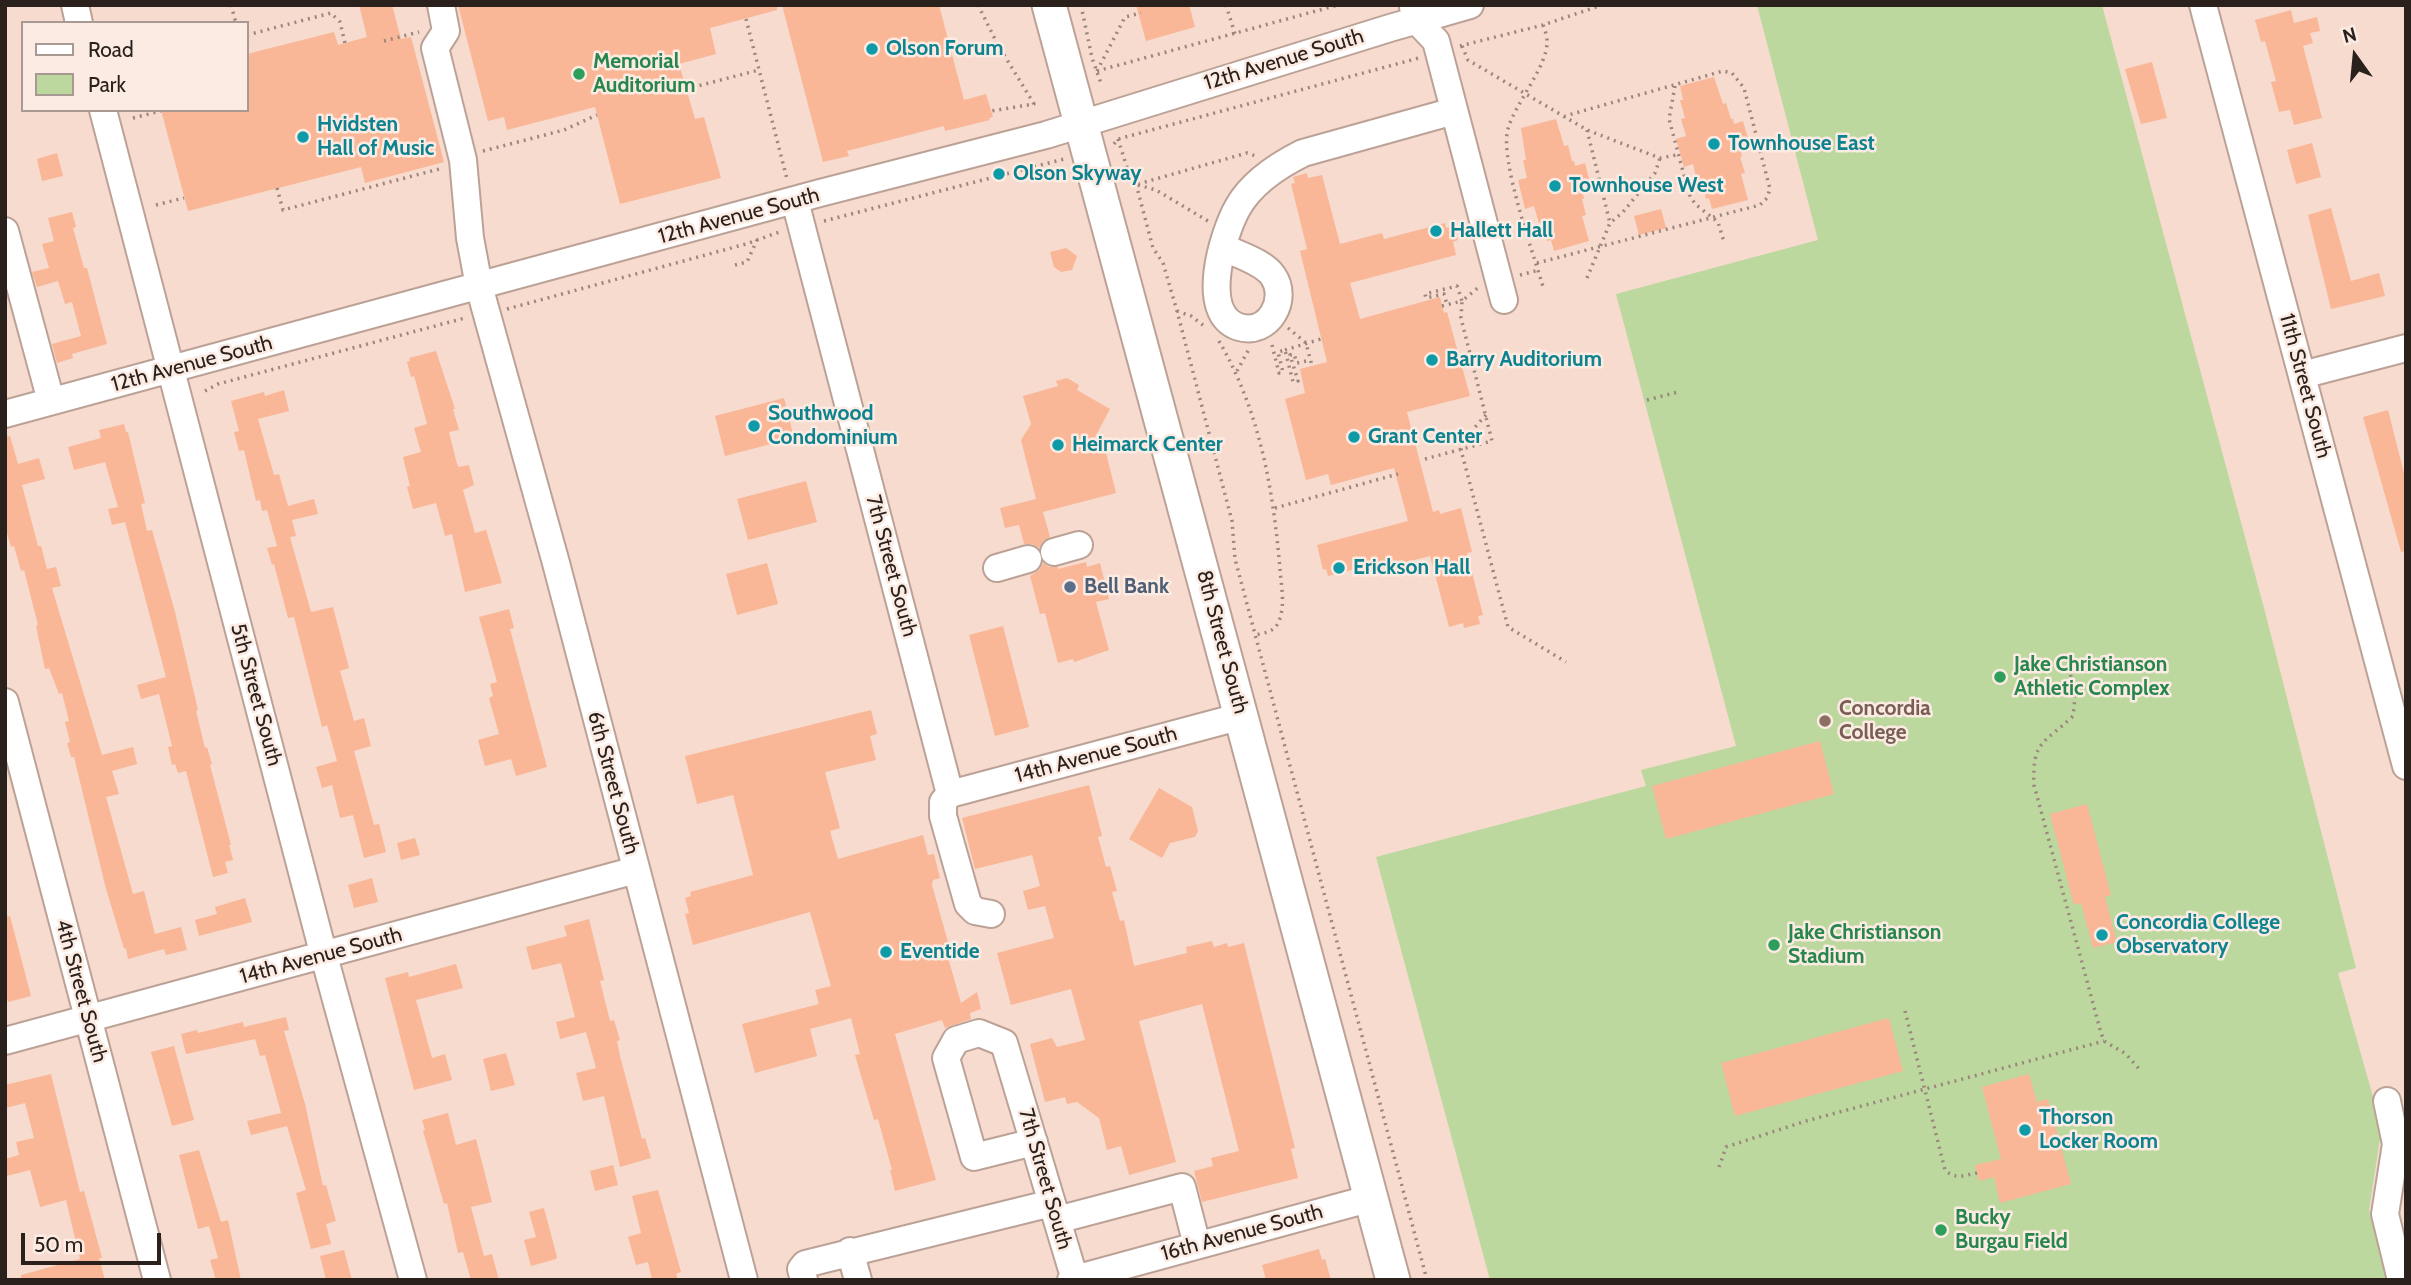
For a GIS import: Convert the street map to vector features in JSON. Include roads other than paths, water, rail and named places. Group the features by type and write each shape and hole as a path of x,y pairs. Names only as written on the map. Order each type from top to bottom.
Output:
{"main road":[{"name":"8th Street South","path":"1049,5 1393,1280"}],"street":[{"name":"6th Street South","path":"442,5 446,31 435,48 463,160 470,238 479,286 556,562 744,1280"},
{"name":"12th Avenue South","path":"5,414 479,286 791,191 1046,135 1414,12 1470,5"},
{"name":"11th Street South","path":"2203,5 2406,766"},
{"path":"1414,12 1436,41 1451,49 1454,111 1508,289"},
{"path":"1223,247 1226,232 1238,205 1282,163 1303,153 1454,111"},
{"name":"5th Street South","path":"104,112 324,956 413,1280"},
{"name":"7th Street South","path":"791,191 950,794 943,802 943,816 968,904 975,911 991,914"},
{"path":"5,231 51,401"},
{"path":"2302,375 2406,348"},
{"path":"997,568 1028,559"},
{"name":"4th Street South","path":"5,702 10,736 157,1280"},
{"name":"14th Avenue South","path":"950,794 1242,716"},
{"name":"14th Avenue South","path":"5,1041 636,870"},
{"name":"7th Street South","path":"1034,1142 974,1157 946,1055 956,1040 979,1033 1002,1040 1016,1079 1055,1211 1073,1279"},
{"path":"2387,1101 2396,1144 2385,1214 2401,1280"},
{"path":"804,1280 801,1269 805,1264 850,1251 1182,1187 1197,1245"},
{"name":"16th Avenue South","path":"1073,1279 1372,1198"},
{"path":"850,1251 858,1280"}],"place":[{"name":"Olson Forum","path":"872,49"},
{"name":"Memorial Auditorium","path":"579,74"},
{"name":"Hvidsten Hall of Music","path":"303,137"},
{"name":"Townhouse East","path":"1714,144"},
{"name":"Olson Skyway","path":"999,174"},
{"name":"Townhouse West","path":"1555,186"},
{"name":"Hallett Hall","path":"1436,231"},
{"name":"Barry Auditorium","path":"1432,360"},
{"name":"Southwood Condominium","path":"754,426"},
{"name":"Grant Center","path":"1354,437"},
{"name":"Heimarck Center","path":"1058,445"},
{"name":"Erickson Hall","path":"1339,568"},
{"name":"Bell Bank","path":"1070,587"},
{"name":"Jake Christianson Athletic Complex","path":"2000,677"},
{"name":"Concordia College","path":"1825,721"},
{"name":"Concordia College Observatory","path":"2102,935"},
{"name":"Jake Christianson Stadium","path":"1774,945"},
{"name":"Eventide","path":"886,952"},
{"name":"Thorson Locker Room","path":"2025,1130"},
{"name":"Bucky Burgau Field","path":"1941,1230"}]}
